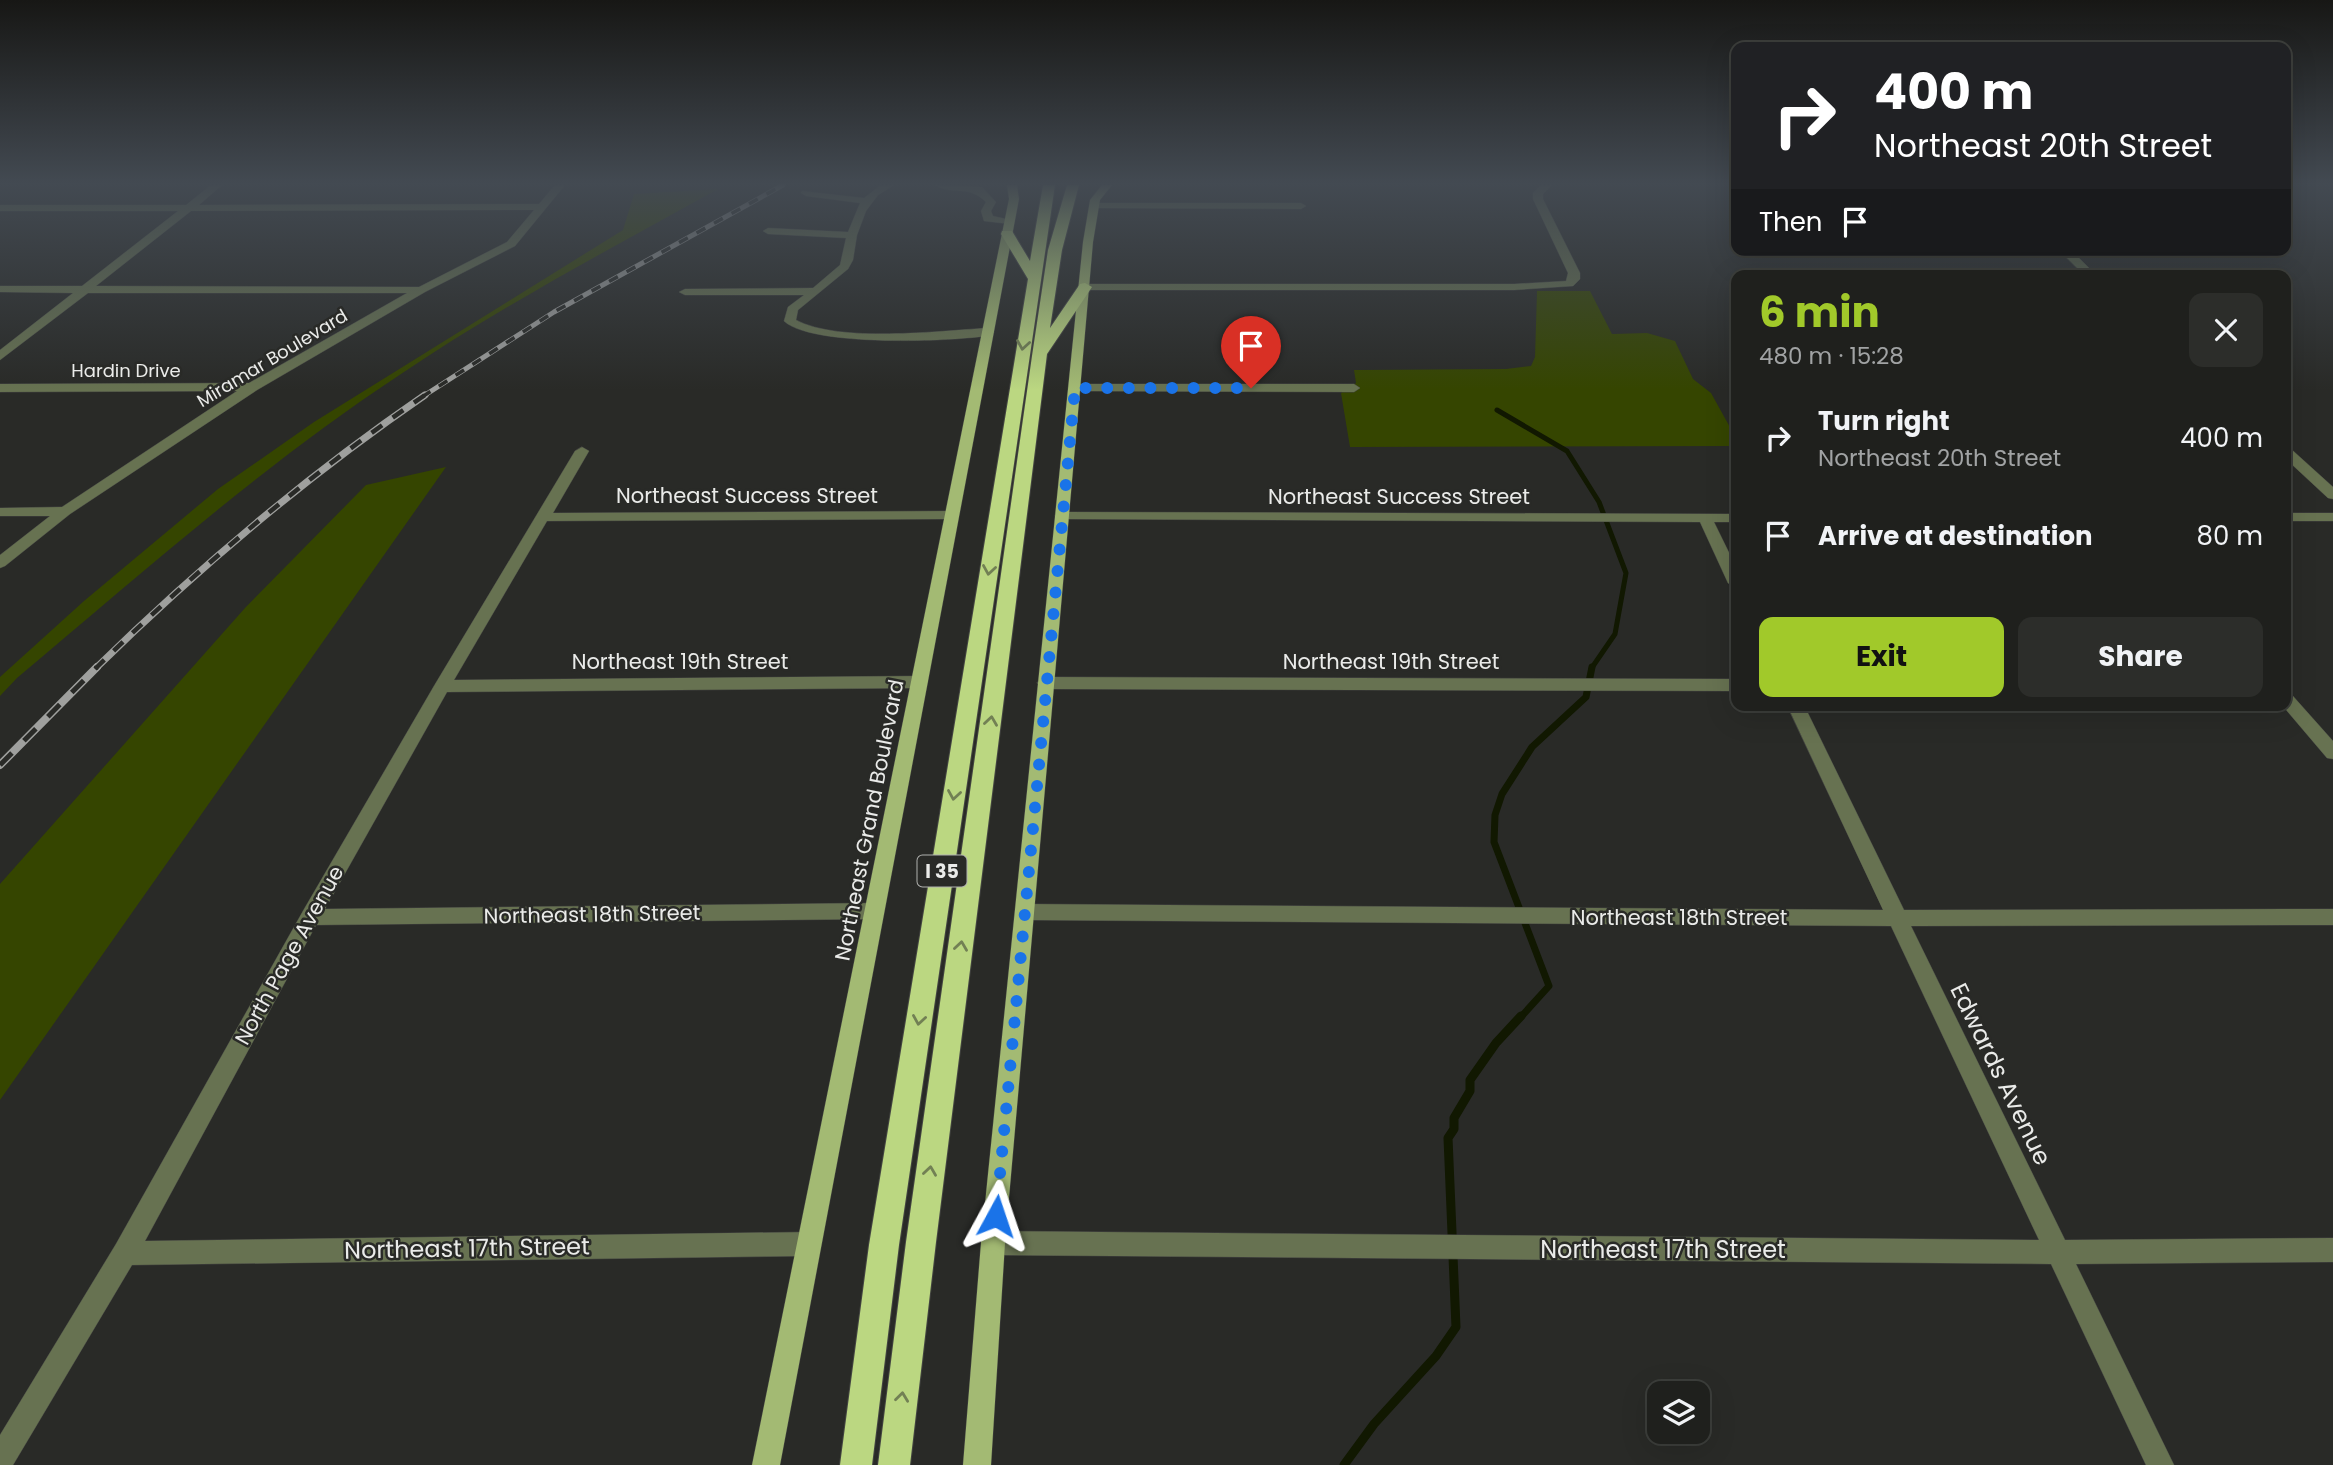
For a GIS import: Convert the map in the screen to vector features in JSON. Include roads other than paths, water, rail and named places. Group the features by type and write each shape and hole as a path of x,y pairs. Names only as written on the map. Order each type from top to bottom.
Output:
{"highway":[{"path":"1021,253 1034,278"},
{"name":"I 35","path":"856,1465 884,1245 1038,253"},
{"name":"I 35","path":"894,1465 921,1242 1054,253"},
{"path":"1039,356 1085,287"}],"main road":[{"name":"Northeast Grand Boulevard","path":"766,1465 1003,253"},
{"path":"977,1465 993,1243 1045,683 1089,253"}],"street":[{"path":"0,356 130,253"},
{"name":"Miramar Boulevard","path":"0,563 65,511 252,387 421,290 493,253"},
{"path":"850,253 844,268 792,309 790,321 797,328 846,335 988,332"},
{"path":"1085,287 1528,287 1569,284 1574,279 1574,273 1564,253"},
{"path":"2070,256 2086,270"},
{"path":"0,289 421,290"},
{"path":"685,292 812,291"},
{"name":"Hardin Drive","path":"0,388 252,387"},
{"path":"1075,388 1354,388"},
{"name":"North Page Avenue","path":"0,1461 125,1253 310,917 442,686 582,451"},
{"path":"2291,457 2333,495"},
{"path":"0,512 65,511"},
{"name":"Northeast Success Street","path":"542,517 952,515"},
{"name":"Northeast Success Street","path":"1062,516 1731,518"},
{"path":"2291,517 2333,517"},
{"path":"1705,518 1731,573"},
{"name":"Northeast 19th Street","path":"442,686 919,682"},
{"name":"Northeast 19th Street","path":"1045,683 1731,685"},
{"path":"2291,705 2333,753"},
{"name":"Edwards Avenue","path":"1798,711 2160,1465"},
{"name":"Northeast 18th Street","path":"310,917 874,911"},
{"name":"Northeast 18th Street","path":"1025,912 1897,918 2333,917"},
{"name":"Northeast 17th Street","path":"993,1243 2058,1252 2333,1250"},
{"name":"Northeast 17th Street","path":"125,1253 809,1244"}],"waterway":[{"path":"1497,410 1567,451 1599,502 1626,573 1615,634 1592,668"},
{"path":"1520,1018 1549,986 1494,842 1495,815 1502,794 1532,747 1586,697 1592,668"},
{"path":"1344,1465 1374,1424 1436,1356 1456,1327 1448,1138 1454,1129 1454,1118 1470,1091 1470,1080 1496,1043 1521,1016"}],"railway":[{"path":"424,396 554,312 660,253"},
{"path":"95,669 173,595 254,525 338,458 424,396"},
{"path":"0,765 95,669"}]}
